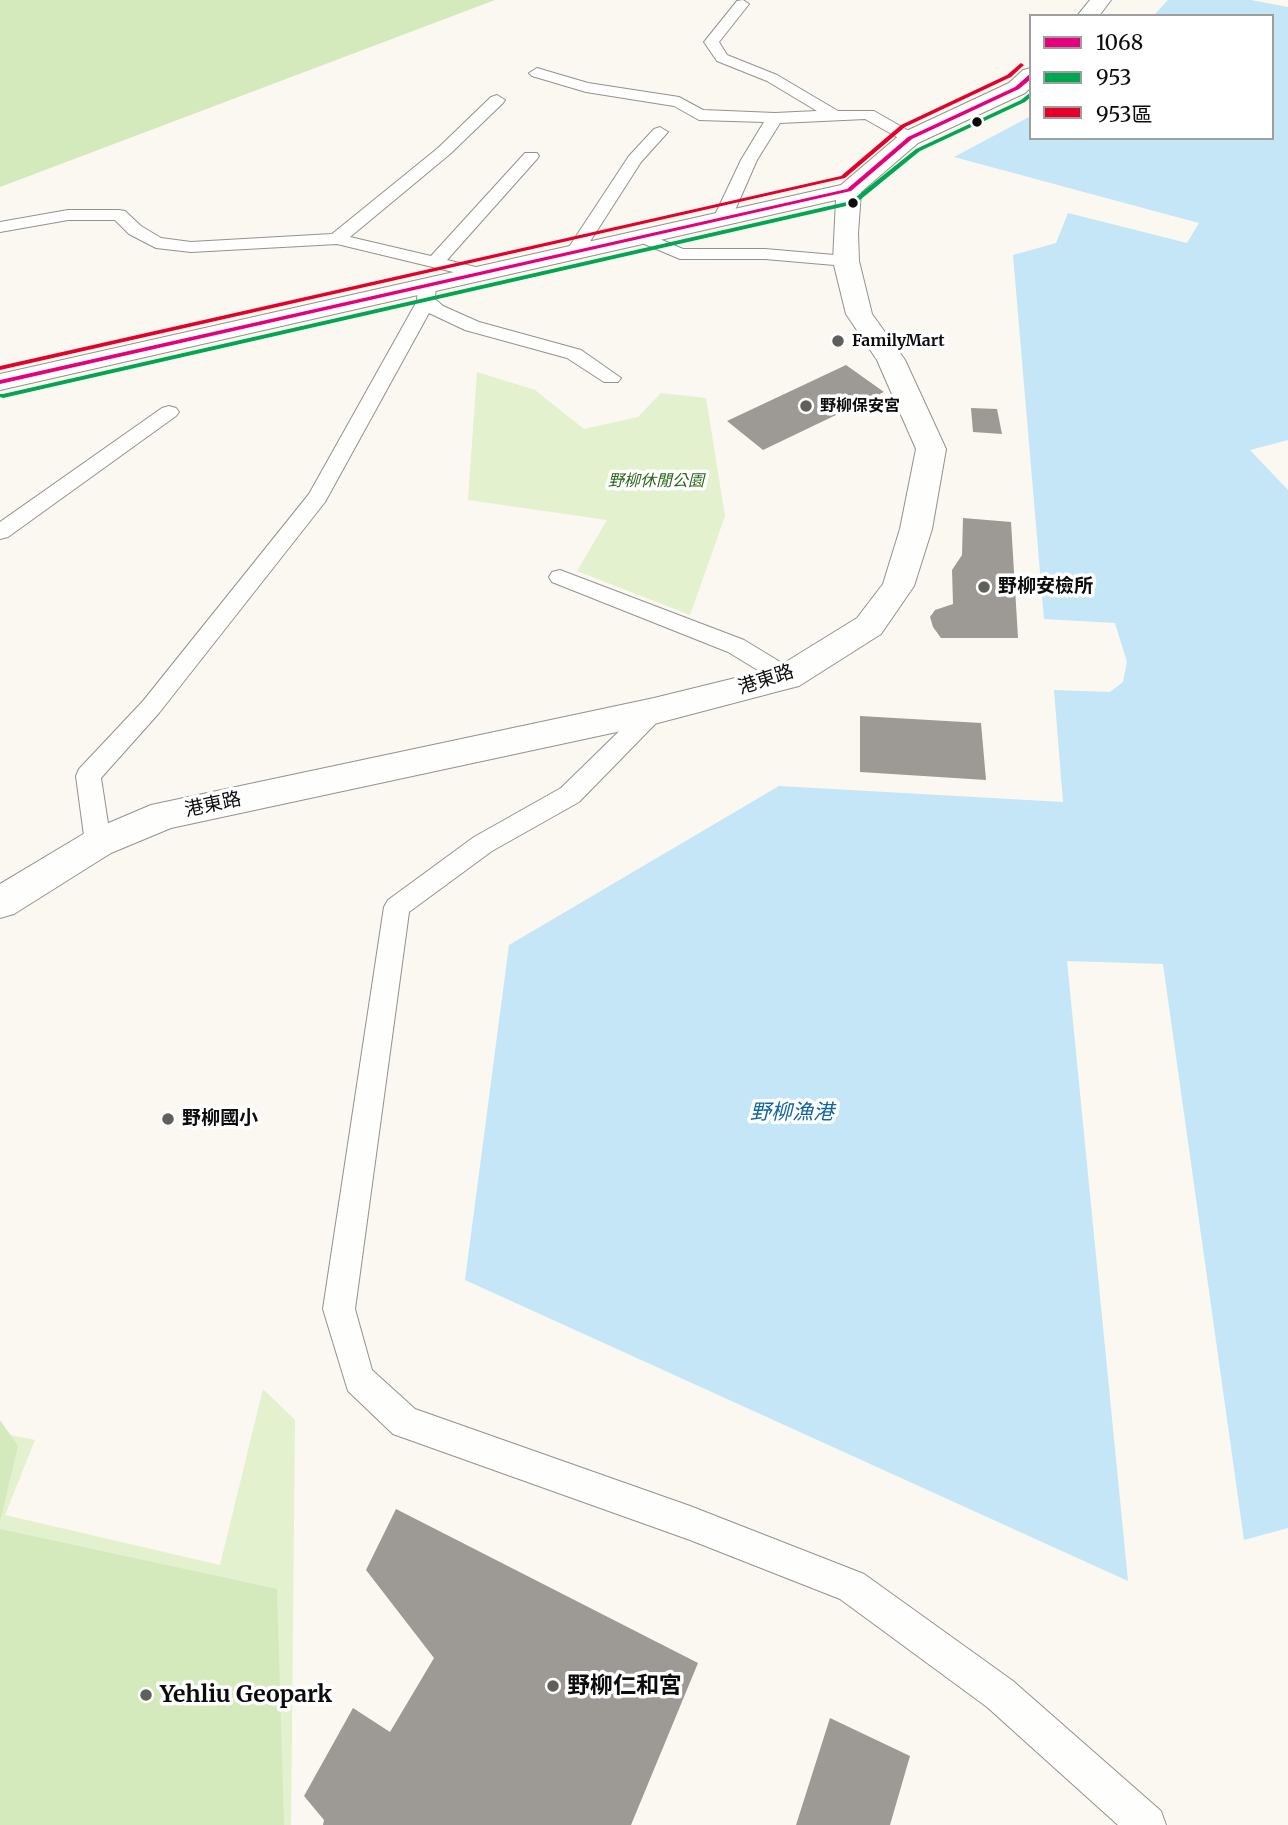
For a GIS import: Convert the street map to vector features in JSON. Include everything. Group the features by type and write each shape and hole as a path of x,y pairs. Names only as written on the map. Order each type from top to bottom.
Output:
{"street":[{"path":"1089,14 1101,0"},
{"path":"0,382 430,282 849,190 910,138 1017,88 1029,77"},
{"name":"港東路","path":"0,903 99,843 164,815 654,710 787,677 869,625 898,586 916,529 931,449 896,370 859,314 846,261 845,233 849,190"}],"lane":[{"path":"742,4 711,42 722,58 772,78 836,116"},
{"path":"537,72 586,87 679,102 699,115 775,118 868,114 910,138"},
{"path":"337,239 444,151 497,100"},
{"path":"723,218 749,160 775,118"},
{"path":"576,250 635,159 660,132"},
{"path":"99,843 88,776 151,707 318,497 430,282 531,156"},
{"path":"0,227 68,215 119,215 135,230 156,243 191,247 337,239 430,282"},
{"path":"640,236 680,254 765,254 846,261"},
{"path":"430,282 437,310 472,326 574,354 611,379"},
{"path":"0,532 169,412"},
{"path":"560,577 736,646 787,677"},
{"path":"654,710 569,795 483,844 397,907 339,1309 359,1380 405,1422 690,1523 852,1586 1000,1694 1147,1825"}],"green space":[{"path":"0,0 495,0 0,187"},
{"name":"野柳休閒公園","path":"477,372 535,390 584,429 638,417 661,393 706,398 725,516 690,615 577,571 607,520 468,500"},
{"name":"Yehliu Geopark","path":"263,1389 295,1420 291,1825 0,1825 0,1433 35,1440 5,1515 220,1565"},
{"path":"0,1420 18,1446 0,1521"},
{"name":"Yehliu Geopark","path":"0,1529 277,1589 284,1825 0,1825"}],"water":[{"name":"野柳漁港","path":"1168,0 1251,0 1288,7 1288,440 1250,450 1288,490 1288,1528 1244,1540 1163,964 1067,961 1128,1581 465,1280 509,945 779,786 1063,802 1054,690 1110,692 1123,682 1127,662 1115,623 1044,619 1013,255 1056,243 1068,213 1187,243 1199,223 954,157 1029,117 1029,140 1274,140 1274,14 1155,14"}],"building":[{"name":"野柳保安宮","path":"846,365 884,392 763,450 727,421"},
{"path":"971,408 997,409 1002,434 973,432"},
{"name":"野柳安檢所","path":"963,518 1011,522 1018,638 941,638 933,627 930,617 935,610 953,604 952,570 962,555"},
{"path":"860,716 981,723 986,780 860,772"},
{"name":"野柳仁和宮","path":"396,1509 698,1663 631,1825 323,1825 324,1820 304,1796 353,1708 390,1732 434,1658 366,1570"},
{"path":"830,1718 910,1756 890,1825 796,1825"}],"transit line":[{"name":"953區","path":"0,368 843,177 903,126 1009,76 1021,65"},
{"name":"1068","path":"0,382 849,190 910,138 1017,88 1029,77"},
{"name":"953","path":"3,396 853,203 918,150 1029,96"}],"place":[{"name":"FamilyMart","path":"838,341"},
{"name":"野柳保安宮","path":"806,406"},
{"name":"野柳安檢所","path":"984,587"},
{"name":"野柳國小","path":"168,1119"},
{"name":"野柳仁和宮","path":"553,1686"},
{"name":"Yehliu Geopark","path":"146,1695"}]}
